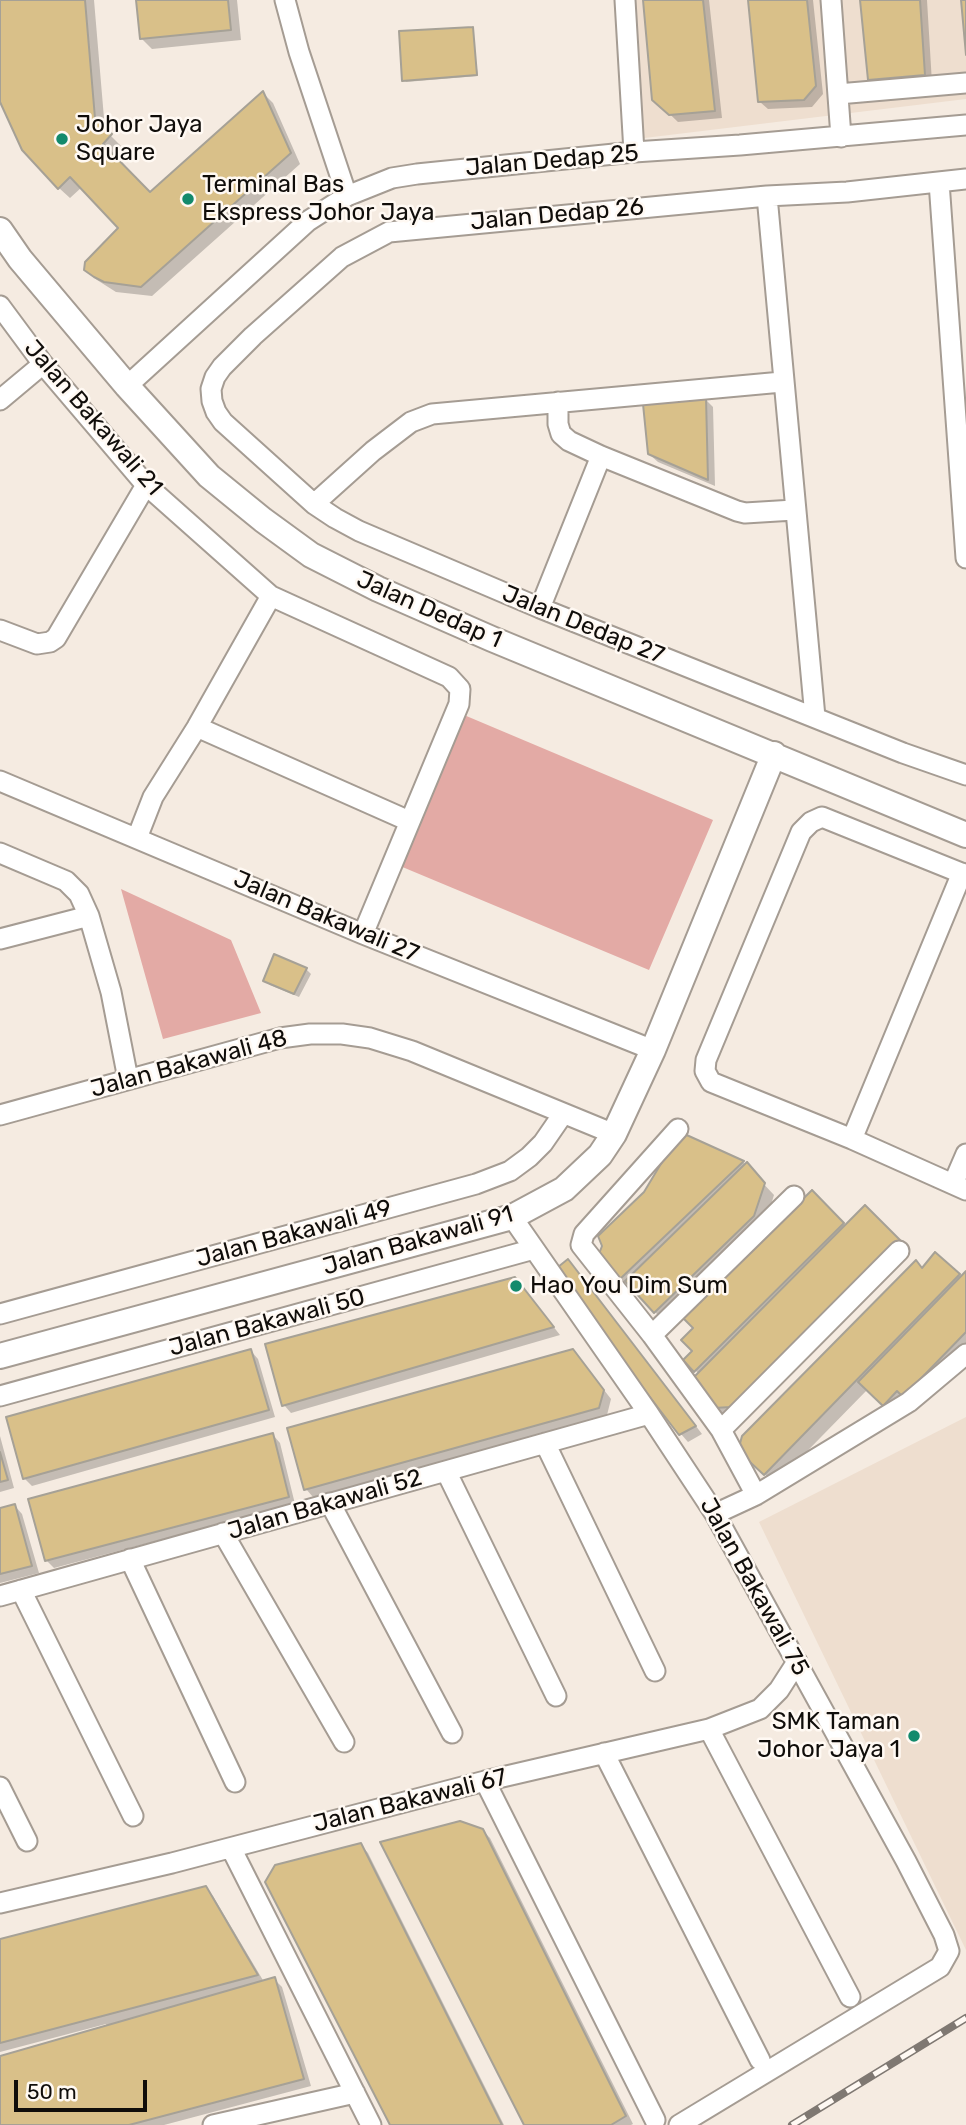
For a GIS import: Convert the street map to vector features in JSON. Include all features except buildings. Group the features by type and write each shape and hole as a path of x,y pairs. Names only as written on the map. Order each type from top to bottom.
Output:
{"main road":[{"name":"Jalan Dedap 1","path":"0,230 20,259 127,386 209,476 311,555 378,589 492,639 966,835"},
{"name":"Jalan Bakawali 91","path":"0,1356 512,1217 573,1182 600,1155 614,1134 653,1050 774,754"}],"street":[{"path":"285,0 299,52 347,196"},
{"path":"625,0 634,152"},
{"path":"831,0 841,137"},
{"path":"838,94 966,83"},
{"name":"Jalan Dedap 25","path":"127,386 308,221 347,196 392,178 634,152 966,125"},
{"name":"Jalan Dedap 26","path":"228,426 216,412 212,401 211,389 222,368 253,336 341,257 384,233 399,229 767,196 847,192 966,179"},
{"path":"939,181 958,338 966,558"},
{"path":"767,196 814,717"},
{"name":"Jalan Bakawali 21","path":"0,306 43,364 146,485 271,596 443,674 455,682 460,689 459,704 409,821"},
{"path":"0,400 43,364"},
{"path":"314,504 373,451 421,417 432,414 782,382"},
{"path":"558,402 561,434 569,441 601,456 741,512 794,510"},
{"name":"Jalan Dedap 27","path":"228,426 314,504 335,519 384,543 903,753 966,775"},
{"path":"540,608 601,456"},
{"path":"0,630 37,645 56,638 146,485"},
{"path":"137,838 146,810 197,727 271,596"},
{"path":"197,727 409,821 363,934"},
{"name":"Jalan Bakawali 27","path":"0,781 363,934 653,1050"},
{"path":"852,1139 964,874 822,817 811,822 802,832 706,1060 705,1072 711,1082 852,1139 960,1187 966,1154"},
{"path":"0,853 71,885 79,894 89,916 111,992 128,1079"},
{"path":"0,939 89,916"},
{"name":"Jalan Bakawali 48","path":"0,1115 280,1038 342,1034 370,1038 412,1051 614,1134"},
{"name":"Jalan Bakawali 49","path":"0,1314 476,1184 510,1171 529,1157 543,1143 562,1114"},
{"path":"678,1129 582,1239 584,1251 652,1335 721,1430 756,1495"},
{"path":"652,1335 794,1196"},
{"name":"Jalan Bakawali 75","path":"512,1217 715,1514 906,1861 949,1951 940,1967 679,2125"},
{"name":"Jalan Bakawali 50","path":"0,1396 534,1249"},
{"path":"721,1430 899,1251"},
{"path":"715,1514 756,1495 909,1402 966,1354"},
{"name":"Jalan Bakawali 52","path":"0,1595 649,1414"},
{"path":"545,1443 655,1671"},
{"path":"446,1471 556,1696"},
{"path":"330,1503 452,1733"},
{"path":"223,1533 344,1742"},
{"path":"130,1559 235,1782"},
{"path":"21,1590 133,1816"},
{"name":"Jalan Bakawali 67","path":"0,1903 231,1848 485,1781 709,1729 760,1709 779,1690 797,1662"},
{"path":"709,1729 850,1997"},
{"path":"604,1753 760,2060"},
{"path":"485,1781 659,2123"},
{"path":"0,1787 27,1841"},
{"path":"231,1848 371,2125"},
{"path":"214,2125 355,2093"}],"shaded area":[{"path":"616,0 966,0 966,99 628,140"},
{"path":"464,715 713,820 649,970 400,866"},
{"path":"121,889 231,940 261,1013 163,1039"},
{"name":"SMK Taman Johor Jaya 1","path":"966,1417 966,1950 759,1522"}],"railway":[{"path":"792,2125 966,2018"}],"place":[{"name":"Johor Jaya Square","path":"62,139"},
{"name":"Terminal Bas Ekspress Johor Jaya","path":"188,199"},
{"name":"Hao You Dim Sum","path":"516,1286"},
{"name":"SMK Taman Johor Jaya 1","path":"914,1736"}]}
